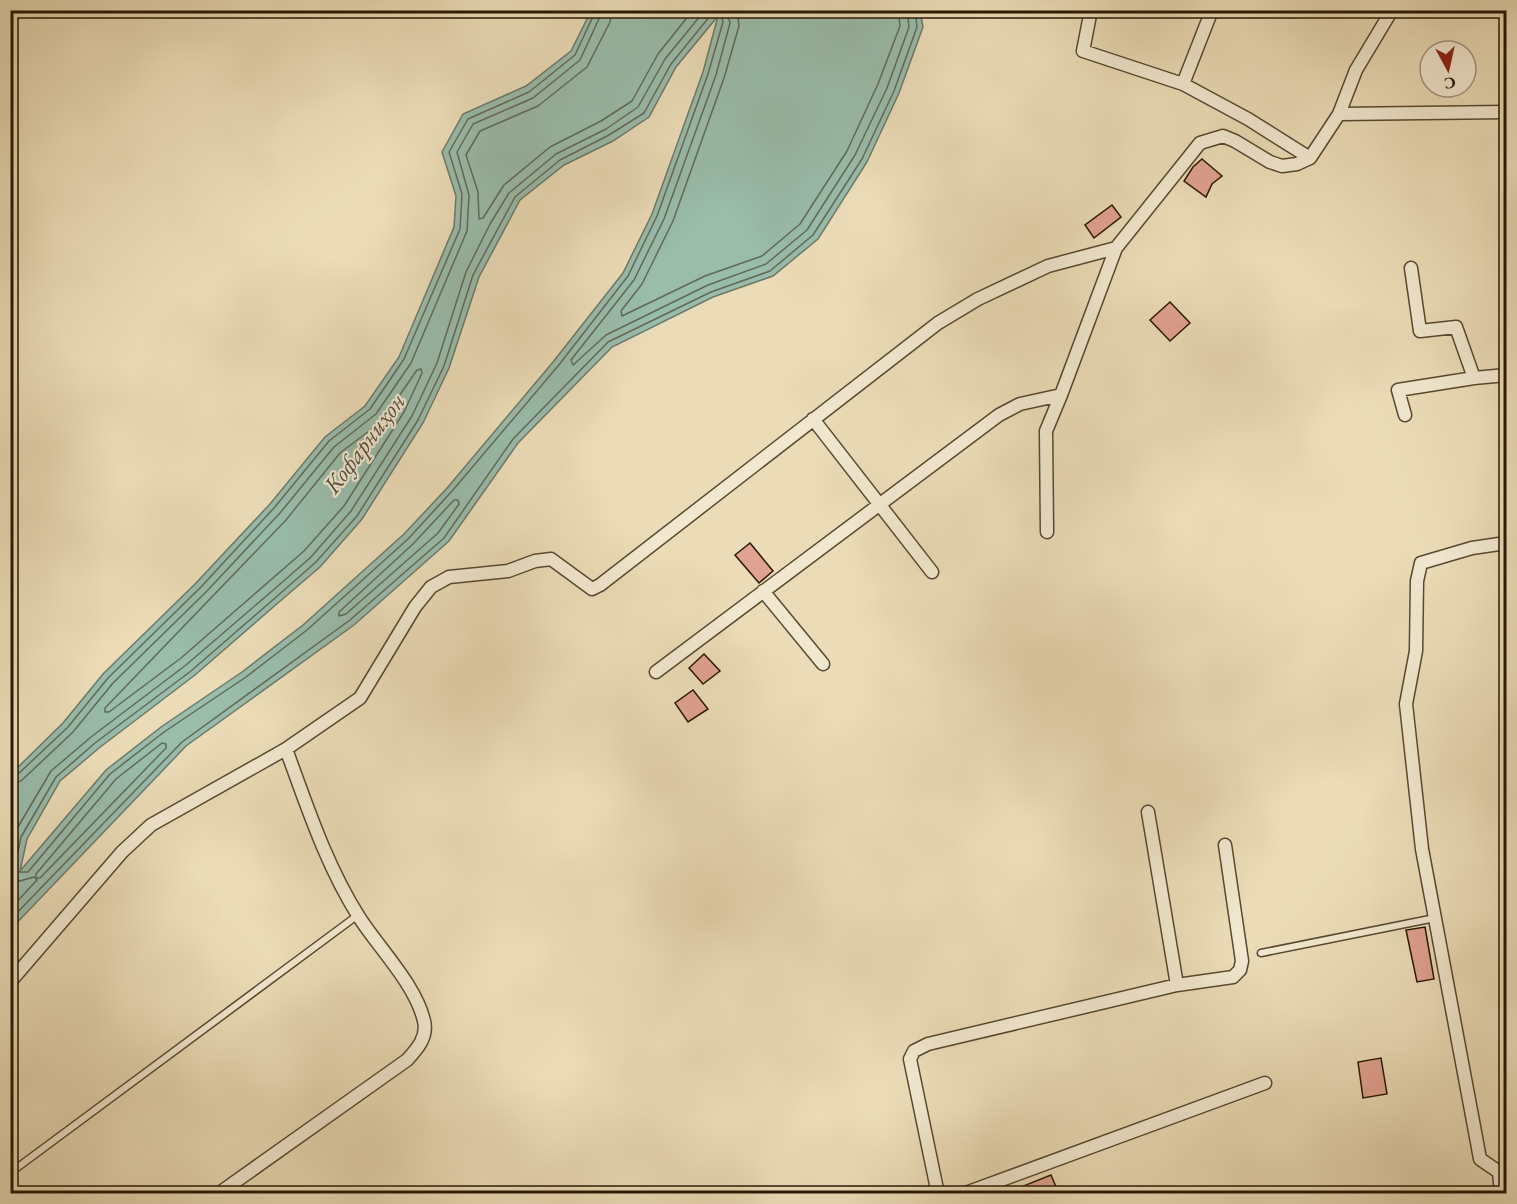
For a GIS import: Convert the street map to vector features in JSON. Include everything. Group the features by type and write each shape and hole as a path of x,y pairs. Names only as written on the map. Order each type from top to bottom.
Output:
{"street":[{"path":"1091,10 1083,51 1183,84 1248,119 1310,158"},
{"path":"1183,84 1212,10"},
{"path":"1047,532 1046,431 1116,248 1200,143 1223,136 1236,141 1270,162 1282,166 1297,164 1310,158 1339,114 1356,70 1392,10"},
{"path":"1339,114 1506,112"},
{"path":"10,982 122,852 151,825 286,749 360,698 415,607 431,587 449,577 508,571 535,561 551,559 592,589 938,323 978,299 1048,266 1116,248"},
{"path":"1411,268 1420,331 1456,327 1474,378"},
{"path":"1405,416 1398,390 1506,375"},
{"path":"656,672 999,415 1020,404 1060,394"},
{"path":"813,418 932,572"},
{"path":"1501,1194 1503,1170 1480,1159 1422,849 1406,704 1416,651 1416,580 1421,563 1472,548 1506,543"},
{"path":"763,591 823,664"},
{"path":"218,1194 407,1060 422,1044 425,1023 416,1001 358,915 320,844 311,810 286,749"},
{"path":"1148,812 1177,985"},
{"path":"938,1194 910,1059 914,1051 928,1044 1177,985 1220,981 1233,977 1240,970 1242,961 1225,845"},
{"path":"963,1194 1265,1083"}],"lane":[{"path":"10,1173 358,915"},
{"path":"1261,953 1435,918"}],"water":[{"name":"Кофарниҳон","path":"591,11 920,11 923,27 899,93 867,162 818,239 773,276 713,297 612,347 518,443 449,541 354,625 186,746 11,929 11,774 63,723 103,674 196,583 270,504 325,437 365,406 399,357 454,227 456,196 442,152 463,114 526,86 571,51","holes":["718,16 703,72 652,214 623,273 553,362 448,487 404,534 303,625 242,672 161,727 106,770 20,871 27,839 60,781 99,748 195,675 320,567 362,519 423,423 449,368 479,277 520,200 564,165 613,141 649,117 676,67"]}],"building":[{"path":"1202,159 1222,176 1212,184 1206,197 1184,181 1193,167"},
{"path":"1112,205 1121,217 1094,238 1085,225"},
{"path":"1170,302 1190,323 1170,341 1150,320"},
{"path":"750,543 773,571 759,583 735,555"},
{"path":"704,654 720,671 703,684 689,668"},
{"path":"693,690 708,709 688,722 675,703"},
{"path":"1425,927 1434,979 1417,982 1406,930"},
{"path":"1381,1058 1387,1094 1363,1098 1358,1062"},
{"path":"1051,1175 1059,1194 1006,1194 1006,1193"}]}
